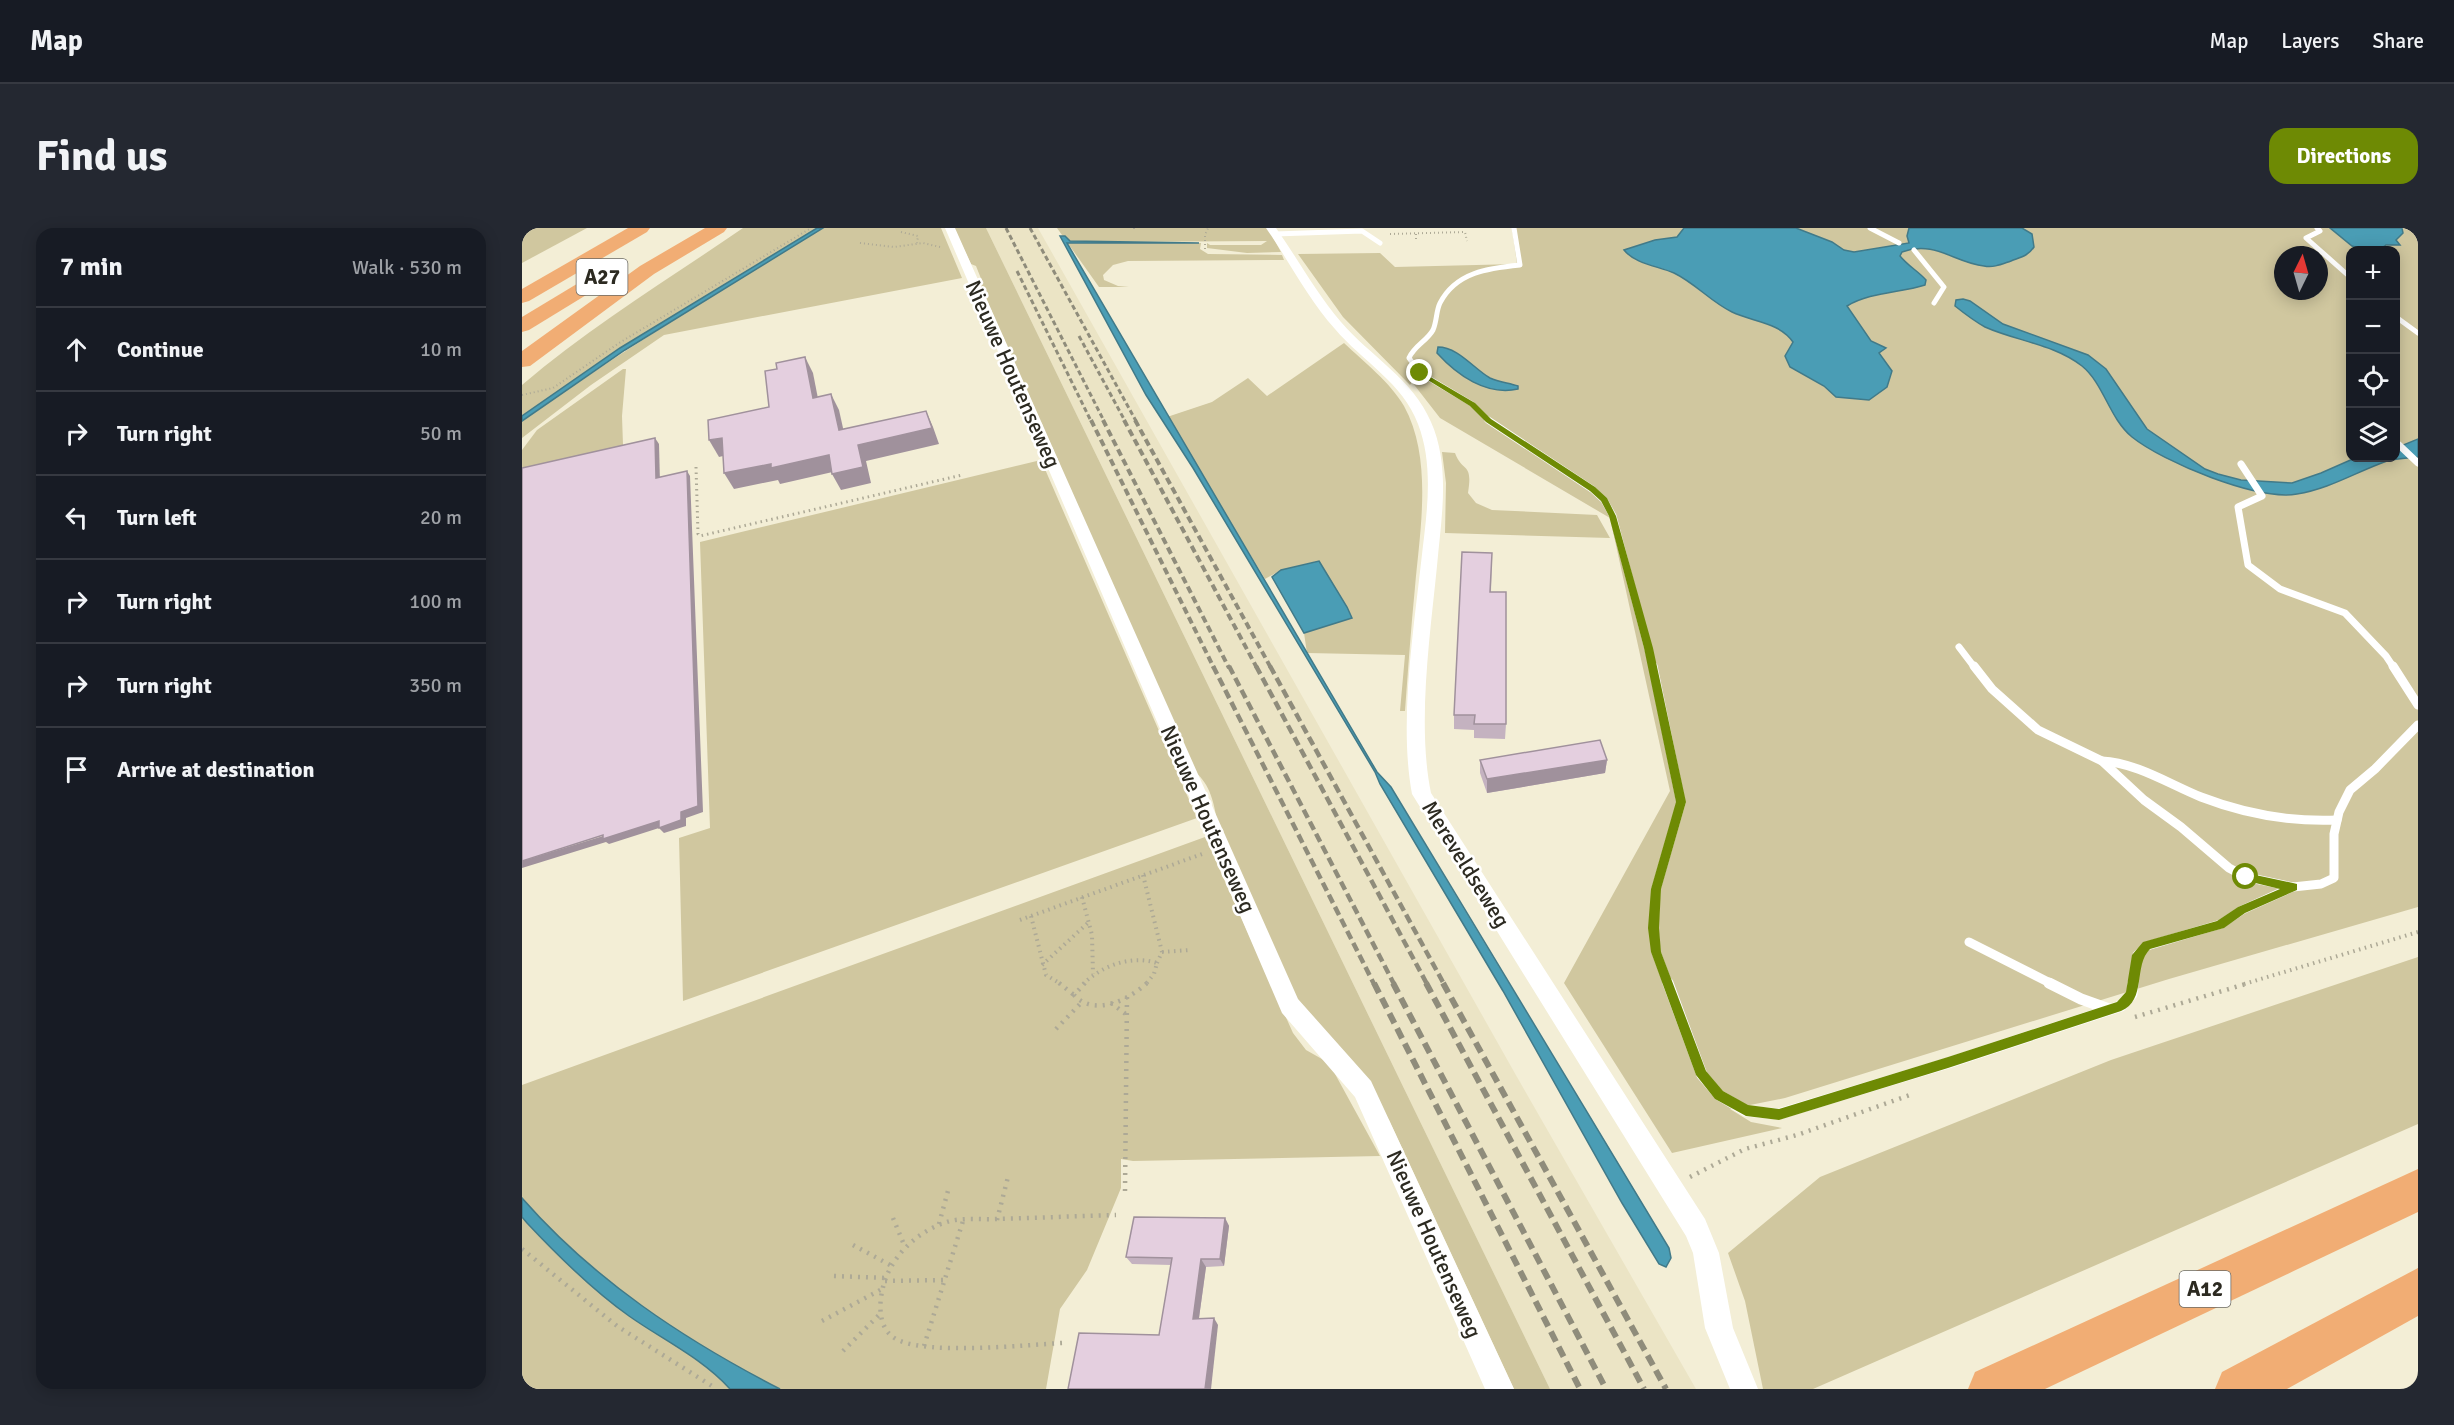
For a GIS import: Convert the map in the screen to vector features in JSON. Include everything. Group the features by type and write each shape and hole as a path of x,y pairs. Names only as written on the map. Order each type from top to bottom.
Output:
{"highway":[{"name":"A27","path":"522,277 609,228"},
{"name":"A27","path":"522,297 641,228"},
{"name":"A27","path":"522,326 683,228"},
{"path":"522,361 647,270 718,228"},
{"name":"A12","path":"1992,1389 2418,1190"},
{"path":"2239,1389 2418,1292"}],"street":[{"name":"Nieuwe Houtenseweg","path":"950,228 1290,1006 1363,1089 1500,1389"},
{"name":"Mereveldseweg","path":"1273,231 1338,326 1405,388 1425,423 1431,445 1435,461 1435,481 1420,650 1416,748 1422,794 1696,1228 1706,1253 1719,1328 1744,1389"}],"lane":[{"path":"1515,228 1520,265 1481,268 1467,275 1440,303 1434,327 1429,336 1411,352 1409,358 1420,373 1472,404 1489,421 1592,489 1604,500 1612,516 1649,648 1681,802 1656,889 1654,928 1656,952 1702,1075 1719,1095 1746,1111 1779,1114 1948,1063 2121,1006 2132,994 2137,955 2147,946 2221,924 2242,910 2293,887"},
{"path":"1870,228 1899,243"},
{"path":"2317,228 2320,231 2306,238 2346,273"},
{"path":"1273,231 1362,231 1380,243"},
{"path":"1914,250 1922,255 1925,263 1944,287 1934,303"},
{"path":"2400,320 2418,333"},
{"path":"2400,446 2416,460"},
{"path":"2241,464 2262,496 2238,507 2248,565 2280,589 2345,613 2386,656 2418,705"},
{"path":"1959,647 1975,670 2038,730 2102,761 2121,764 2163,779 2200,797 2243,810 2288,819 2337,820"},
{"path":"2102,761 2144,800 2181,827 2229,868 2246,877 2293,887 2321,884 2334,878 2334,834 2337,820 2350,790 2375,769 2418,725"},
{"path":"1969,942 2081,999 2109,1009"}],"path":[{"path":"522,395 553,388 619,343 811,228"},
{"path":"1205,249 1205,235 1208,228"},
{"path":"901,232 918,236 917,243"},
{"path":"1382,235 1465,232 1467,241"},
{"path":"1416,234 1416,242"},
{"path":"860,243 894,247 917,243 946,248 958,247"},
{"path":"696,467 698,534 703,536 962,475"},
{"path":"1020,920 1220,847"},
{"path":"1031,916 1046,975 1074,994 1081,1004 1093,1006 1127,997 1150,983 1162,952 1143,875"},
{"path":"1082,897 1090,921 1095,958 1093,974"},
{"path":"1042,965 1090,921"},
{"path":"1162,952 1190,950"},
{"path":"1074,994 1093,974 1113,965 1143,959 1157,963"},
{"path":"1125,1191 1127,997"},
{"path":"1110,1002 1127,1015"},
{"path":"1056,1029 1081,1004"},
{"path":"1670,1187 1745,1149 1797,1135"},
{"path":"997,1220 1008,1177"},
{"path":"939,1225 949,1187"},
{"path":"1062,1343 924,1346 896,1340 886,1326 879,1299 885,1279 905,1248 921,1233 939,1225 963,1221 1116,1215"},
{"path":"893,1218 905,1248"},
{"path":"924,1346 963,1221"},
{"path":"853,1245 892,1266"},
{"path":"522,1249 617,1326 712,1386"},
{"path":"834,1276 945,1280"},
{"path":"822,1322 882,1289"},
{"path":"843,1351 882,1312"}],"shaded area":[{"path":"522,228 587,228 522,263"},
{"path":"743,228 817,228 620,348 522,416 522,385 603,323"},
{"path":"823,228 941,228 962,278 664,335 591,385 522,438 522,421 559,395 633,346"},
{"path":"954,228 986,228 1550,1389 1514,1389 1389,1120 1300,1007 1217,821 1208,788 1195,772 980,286 982,281 976,266 971,264"},
{"path":"986,228 1038,228 1517,1077 1696,1389 1550,1389"},
{"path":"1057,228 1268,228 1281,252 1247,253 1207,248 1207,243 1210,245 1261,245 1267,241 1111,242 1201,243 1200,249 1208,254 1282,255 1284,260 1128,261 1113,265 1103,275 1104,280 1118,286 1129,287 1099,287"},
{"path":"1512,228 2418,228 2418,907 2169,979 1785,1098 1730,1109 1751,1122 1782,1128 1672,1153 1564,983 1670,791 1610,518 1440,418 1412,382 1410,385 1343,317 1298,254 1380,253 1395,267 1517,264"},
{"path":"1344,343 1398,397 1413,427 1419,449 1422,472 1421,519 1405,711 1400,711 1405,655 1307,653 1304,633 1352,618 1347,607 1318,561 1281,570 1265,579 1167,417 1212,402 1248,378 1267,396"},
{"path":"626,369 622,416 623,445 634,443 633,448 522,475 522,450 537,430"},
{"path":"1442,452 1455,453 1468,472 1468,493 1476,503 1492,510 1597,515 1610,538 1445,533 1446,483"},
{"path":"1041,460 1197,818 683,1001 679,838 710,828 700,542"},
{"path":"1205,837 1293,1033 1306,1050 1329,1063 1380,1156 1133,1161 1121,1159 1121,1188 1087,1270 1060,1309 1046,1389 522,1389 522,1085"},
{"path":"2418,957 2418,1124 1813,1389 1763,1389 1745,1301 1728,1253 1820,1177 2111,1060"}],"water":[{"path":"817,228 823,228 625,350 522,421 522,416 620,348"},
{"path":"1684,228 1796,228 1832,242 1844,250 1854,252 1909,243 1907,236 1909,228 2022,228 2032,234 2034,247 2024,256 1991,266 1974,264 1935,250 1914,249 1902,252 1900,256 1926,280 1925,285 1875,295 1847,306 1871,341 1886,348 1879,353 1892,371 1887,387 1869,400 1836,397 1824,386 1790,367 1785,356 1793,342 1781,330 1732,312 1682,277 1640,262 1624,250 1655,240 1677,237"},
{"path":"2330,228 2402,228 2403,233 2396,240 2400,245 2352,246"},
{"path":"1060,236 1065,236 1070,241 1199,243 1067,243 1377,772 1391,787 1669,1248 1671,1258 1666,1267 1659,1264 1622,1203 1503,991 1375,772 1193,468 1146,395"},
{"path":"1956,300 1970,301 2003,324 2088,355 2106,369 2147,429 2205,469 2218,474 2241,480 2292,483 2346,462 2385,462 2331,484 2297,494 2280,495 2259,492 2211,478 2165,457 2132,437 2118,420 2090,373 2082,366 2047,348 1985,327 1955,306"},
{"path":"1438,347 1452,350 1490,378 1518,386 1518,389 1495,389 1473,382 1437,353"},
{"path":"2418,439 2418,457 2400,459 2400,446"},
{"path":"1319,561 1352,618 1304,633 1272,577 1281,570"},
{"path":"522,1198 579,1255 642,1306 709,1350 780,1389 730,1389 695,1359 629,1316 575,1272 527,1223 522,1217"}],"building":[{"path":"805,357 813,398 831,394 839,430 926,411 932,428 858,445 863,467 832,474 829,455 771,468 771,464 724,473 722,438 709,440 708,420 769,407 765,371 777,369 776,363"},
{"path":"655,438 656,478 687,471 698,806 681,812 681,820 659,828 659,821 603,839 603,835 522,861 522,468"},
{"path":"1462,552 1492,553 1490,592 1506,592 1506,724 1474,724 1475,715 1454,715"},
{"path":"1600,740 1607,760 1487,779 1480,760"},
{"path":"1134,1217 1225,1218 1220,1259 1201,1259 1193,1319 1214,1318 1205,1389 1068,1389 1079,1333 1159,1335 1172,1258 1126,1257"}],"railway":[{"path":"1006,228 1104,421"},
{"path":"1030,228 1136,421"},
{"path":"1017,271 1091,421"},
{"path":"1079,336 1125,421"},
{"path":"1091,420 1213,667"},
{"path":"1103,420 1229,668"},
{"path":"1124,420 1257,668"},
{"path":"1135,420 1271,668"},
{"path":"1229,666 1394,984"},
{"path":"1256,666 1427,984"},
{"path":"1270,666 1444,984"},
{"path":"1213,667 1374,984"},
{"path":"1374,983 1580,1389"},
{"path":"1393,983 1606,1389"},
{"path":"1426,983 1644,1389"},
{"path":"1443,983 1666,1389"}],"route":[{"path":"1420,373 1472,404 1489,421 1592,489 1604,500 1612,516 1649,648 1681,802 1656,889 1654,928 1656,952 1670,996 1702,1075 1719,1095 1746,1111 1779,1114 1948,1063 2121,1006 2132,994 2137,955 2147,946 2221,924 2242,910 2278,896 2293,887 2246,877"}]}
